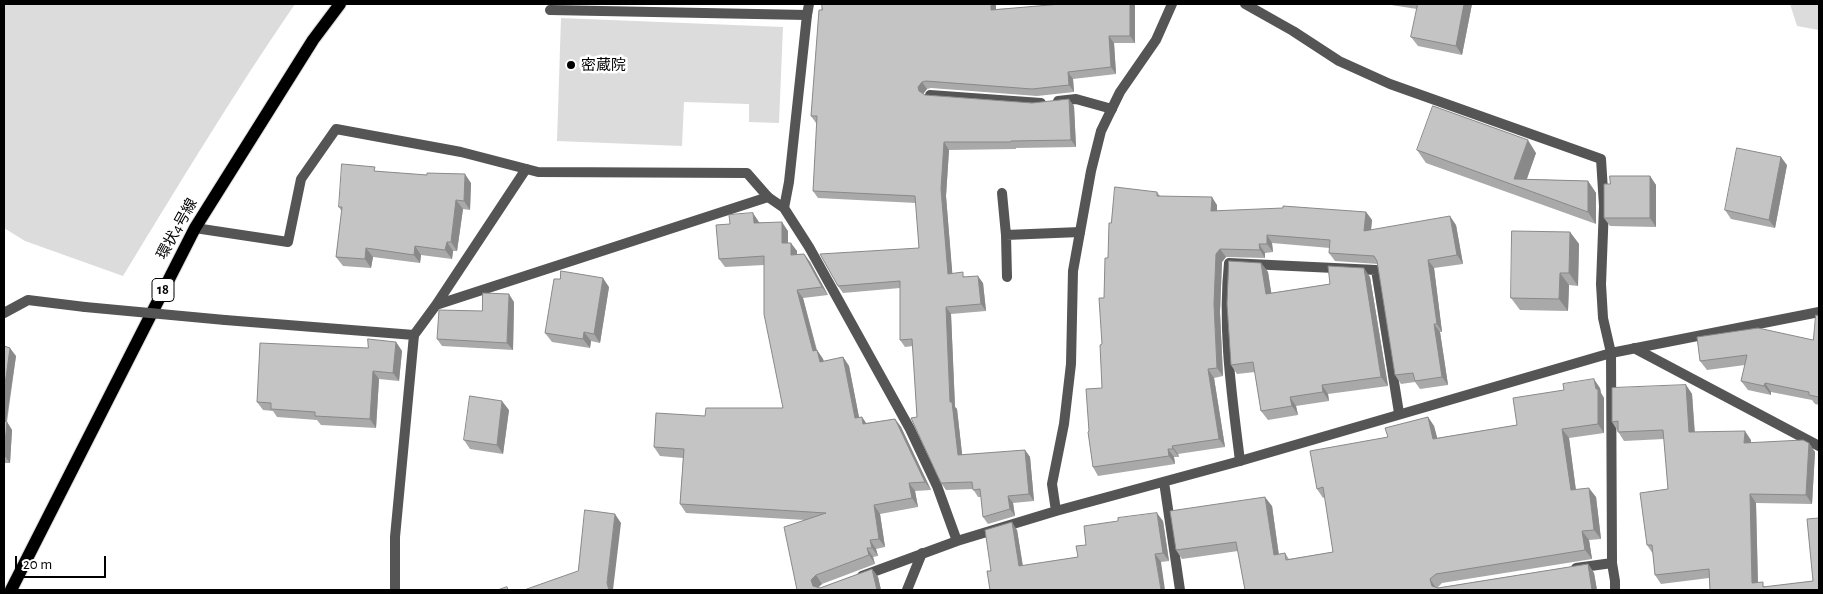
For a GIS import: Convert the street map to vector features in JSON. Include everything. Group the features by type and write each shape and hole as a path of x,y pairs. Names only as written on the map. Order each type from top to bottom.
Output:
{"main road":[{"name":"環状4号線","path":"11,590 195,228 313,40 340,4"}],"street":[{"path":"784,208 789,182 809,4"},
{"path":"1056,511 1052,484 1064,424 1071,364 1073,272 1090,171 1101,131 1120,92 1156,40 1172,4"},
{"path":"1245,4 1293,31 1339,61 1390,84 1601,159 1604,206 1601,284 1603,318 1611,352 1612,562 1615,590"},
{"path":"550,10 807,15"},
{"path":"930,94 1038,103 1076,99 1112,109"},
{"path":"195,228 288,242 301,179 336,129 461,152 538,172 747,173 768,197 784,208 809,247 910,429 937,486 957,541"},
{"path":"395,590 395,537 414,335 526,169"},
{"path":"1002,193 1007,277"},
{"path":"436,305 768,197"},
{"path":"1006,235 1080,232"},
{"path":"1240,461 1230,378 1226,294 1229,263 1376,270 1399,413"},
{"path":"4,313 28,300 225,320 414,335"},
{"path":"851,580 957,541 1056,511 1240,461 1611,352 1819,312"},
{"path":"1634,348 1819,446"},
{"path":"1164,482 1180,590"},
{"path":"907,590 922,553"},
{"path":"1565,570 1612,562"}],"shaded area":[{"path":"4,4 295,4 186,173 123,276 25,241 4,228"},
{"path":"1790,4 1819,4 1819,30 1797,26"},
{"path":"561,18 783,27 779,123 749,122 749,104 684,102 682,146 557,141"}],"building":[{"path":"822,4 991,4 991,10 1061,4 1130,4 1130,36 1109,36 1111,67 1068,72 1069,85 1032,89 926,81 922,82 918,87 919,91 925,95 1032,103 1069,99 1071,140 944,142 941,189 948,274 963,272 963,277 978,276 981,304 946,307 950,402 952,402 958,455 1025,450 1029,494 1008,496 1010,509 983,517 980,489 973,490 972,482 941,483 911,418 917,417 912,339 900,340 900,281 838,286 820,254 919,248 915,196 813,191 817,116 811,116 819,10 822,10"},
{"path":"1418,4 1464,4 1456,46 1411,37"},
{"path":"1433,106 1528,140 1514,179 1588,181 1588,212 1417,150"},
{"path":"1737,148 1781,157 1769,220 1725,210"},
{"path":"342,164 375,167 374,171 427,175 427,173 465,174 464,201 456,200 451,242 447,242 445,250 415,246 414,255 366,248 365,259 336,257 342,207 339,207"},
{"path":"1610,176 1650,176 1650,218 1604,218 1604,184 1610,184"},
{"path":"1115,187 1157,192 1157,196 1212,197 1211,211 1283,208 1283,206 1366,212 1364,231 1450,216 1457,255 1428,260 1437,324 1434,324 1442,377 1415,381 1413,373 1395,375 1377,261 1374,256 1329,253 1330,240 1267,235 1267,244 1259,244 1260,250 1220,249 1216,254 1214,304 1217,368 1208,369 1219,439 1172,446 1173,449 1168,449 1169,456 1093,467 1088,432 1086,389 1102,388 1099,298 1104,298 1105,258 1108,258 1109,223 1111,223"},
{"path":"753,213 754,223 782,222 782,243 791,243 791,255 804,254 822,287 797,290 813,351 817,350 820,362 843,357 855,418 862,417 863,424 895,419 925,482 909,483 912,498 874,505 879,539 870,540 872,548 867,548 869,555 816,575 811,580 813,586 820,588 872,569 877,590 797,590 784,527 826,513 680,504 684,449 654,447 656,413 705,416 706,408 783,408 764,314 764,256 719,259 716,225 730,224 729,215"},
{"path":"1512,231 1570,232 1569,273 1560,273 1559,299 1511,298"},
{"path":"1229,261 1261,263 1266,294 1330,284 1328,266 1364,268 1381,377 1322,385 1323,392 1290,397 1292,406 1261,411 1253,362 1231,365 1227,304"},
{"path":"561,271 603,278 594,334 584,332 583,339 545,333 554,279 560,279"},
{"path":"483,293 509,294 507,343 437,339 439,310 482,311"},
{"path":"1816,315 1819,316 1819,397 1809,395 1809,392 1765,383 1764,386 1741,381 1747,355 1700,361 1697,337 1758,328 1813,340"},
{"path":"368,339 396,342 393,373 373,371 370,419 315,416 315,412 271,409 271,403 257,402 260,343 368,348"},
{"path":"4,346 10,348 4,392"},
{"path":"1594,379 1596,389 1598,389 1598,424 1562,429 1571,490 1589,488 1594,530 1582,531 1585,550 1436,574 1430,579 1432,586 1438,588 1588,564 1592,590 1245,590 1236,542 1176,550 1170,511 1265,497 1274,555 1285,553 1286,560 1333,552 1323,487 1317,489 1310,451 1388,437 1385,428 1428,417 1433,439 1517,425 1513,398 1564,390 1563,384"},
{"path":"1686,385 1689,432 1745,431 1744,443 1803,440 1809,443 1806,495 1750,494 1752,583 1763,582 1763,587 1813,581 1807,519 1819,518 1819,590 1710,590 1709,569 1655,575 1652,545 1647,545 1640,493 1668,489 1663,430 1618,432 1618,421 1612,422 1612,388"},
{"path":"470,396 502,401 497,445 464,440"},
{"path":"4,421 7,422 4,455"},
{"path":"585,510 615,514 607,583 609,590 524,590 578,571"},
{"path":"1157,513 1163,553 1155,554 1161,590 990,590 987,571 991,571 985,530 1012,522 1019,566 1078,557 1076,546 1086,545 1084,526 1118,521 1118,518"}],"place":[{"name":"密蔵院","path":"571,65"}]}
